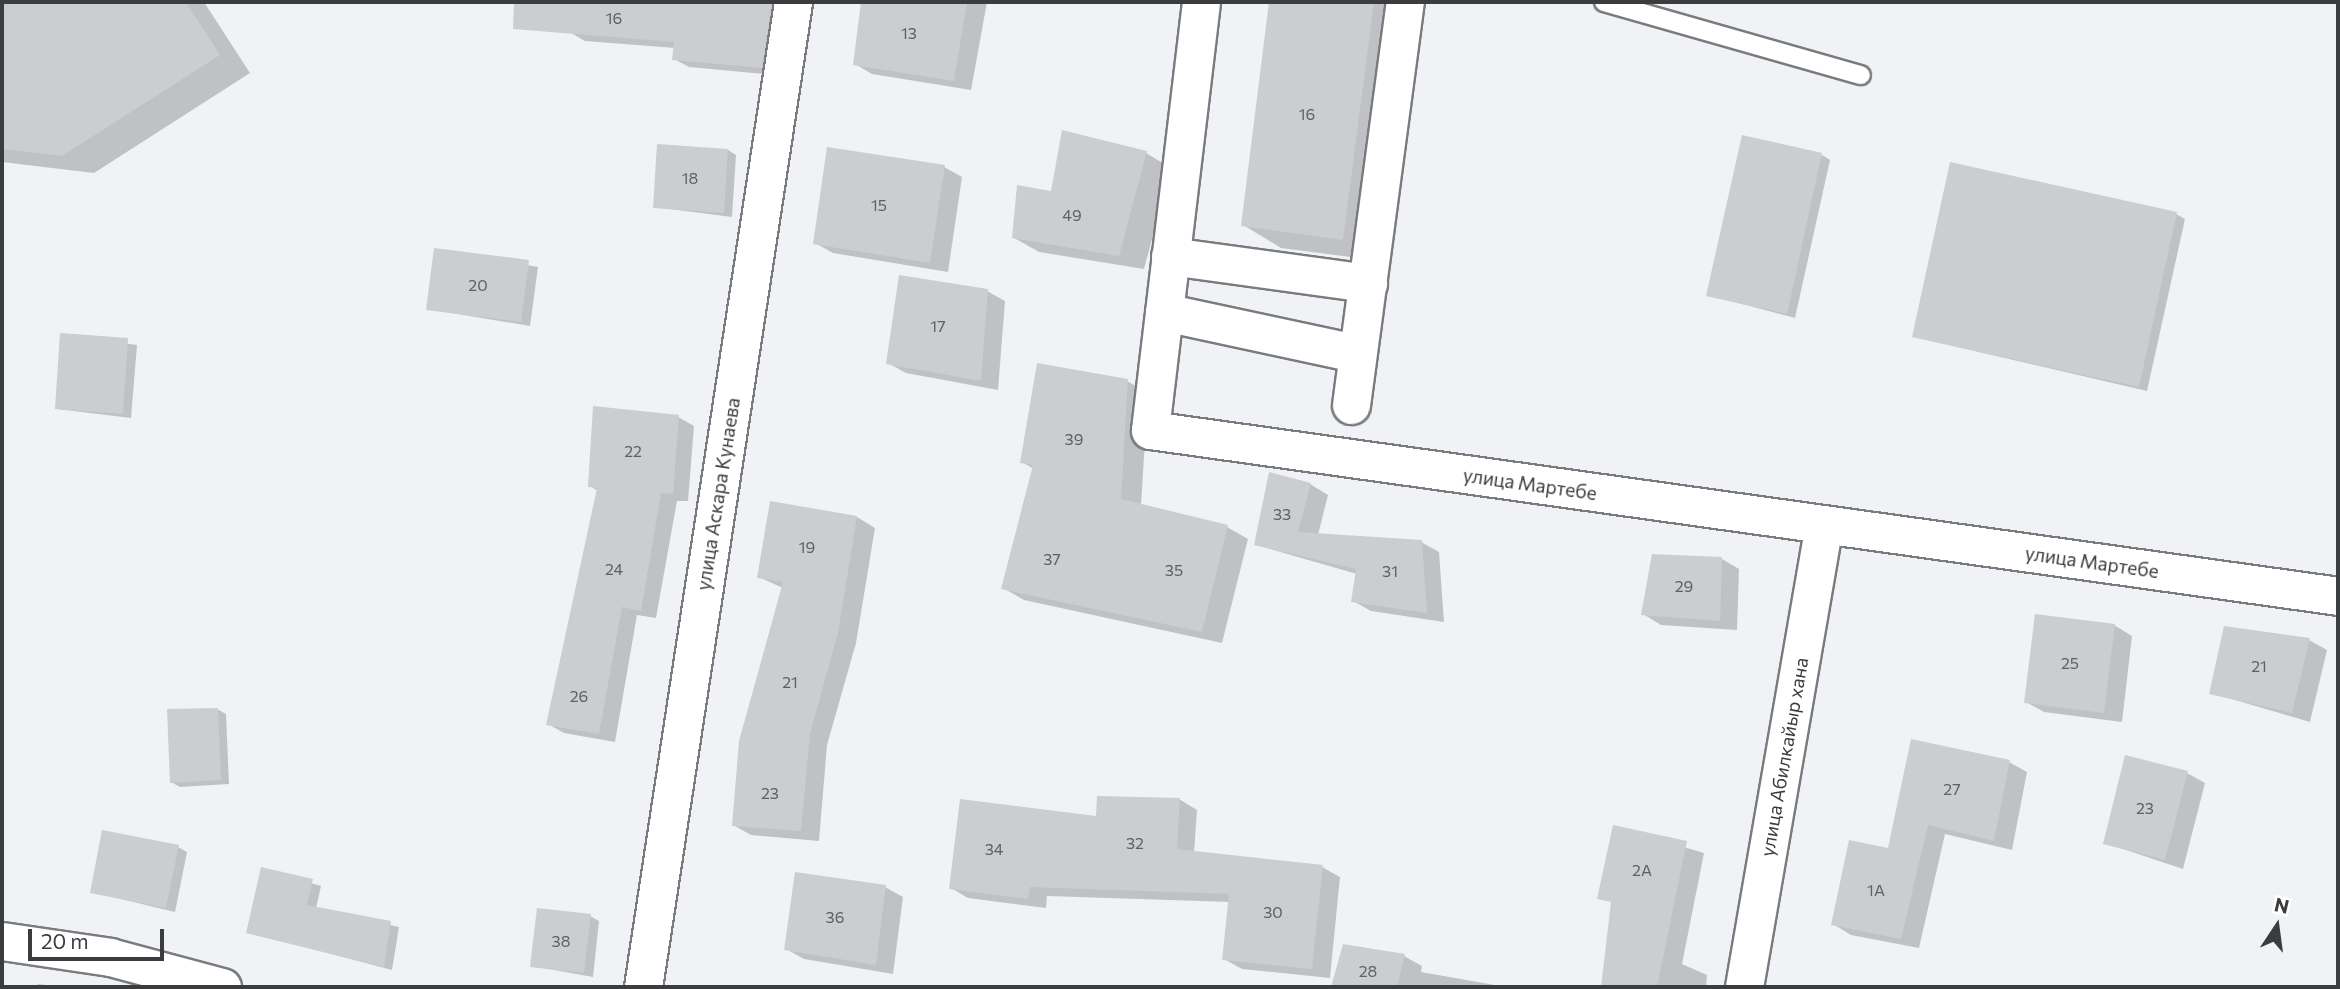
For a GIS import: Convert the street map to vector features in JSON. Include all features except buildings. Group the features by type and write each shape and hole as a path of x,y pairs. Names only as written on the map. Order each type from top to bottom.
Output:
{"street":[{"name":"улица Аскара Кунаева","path":"643,987 793,2"},
{"name":"улица Мартебе","path":"1201,2 1150,430 2338,596"},
{"path":"1351,405 1405,2"},
{"path":"1170,256 1368,283"},
{"path":"1164,312 1356,353"},
{"name":"улица Абилкайыр хана","path":"1744,987 1824,526"},
{"path":"2,941 110,957 222,987"}],"lane":[{"path":"1604,2 1861,75"}]}
